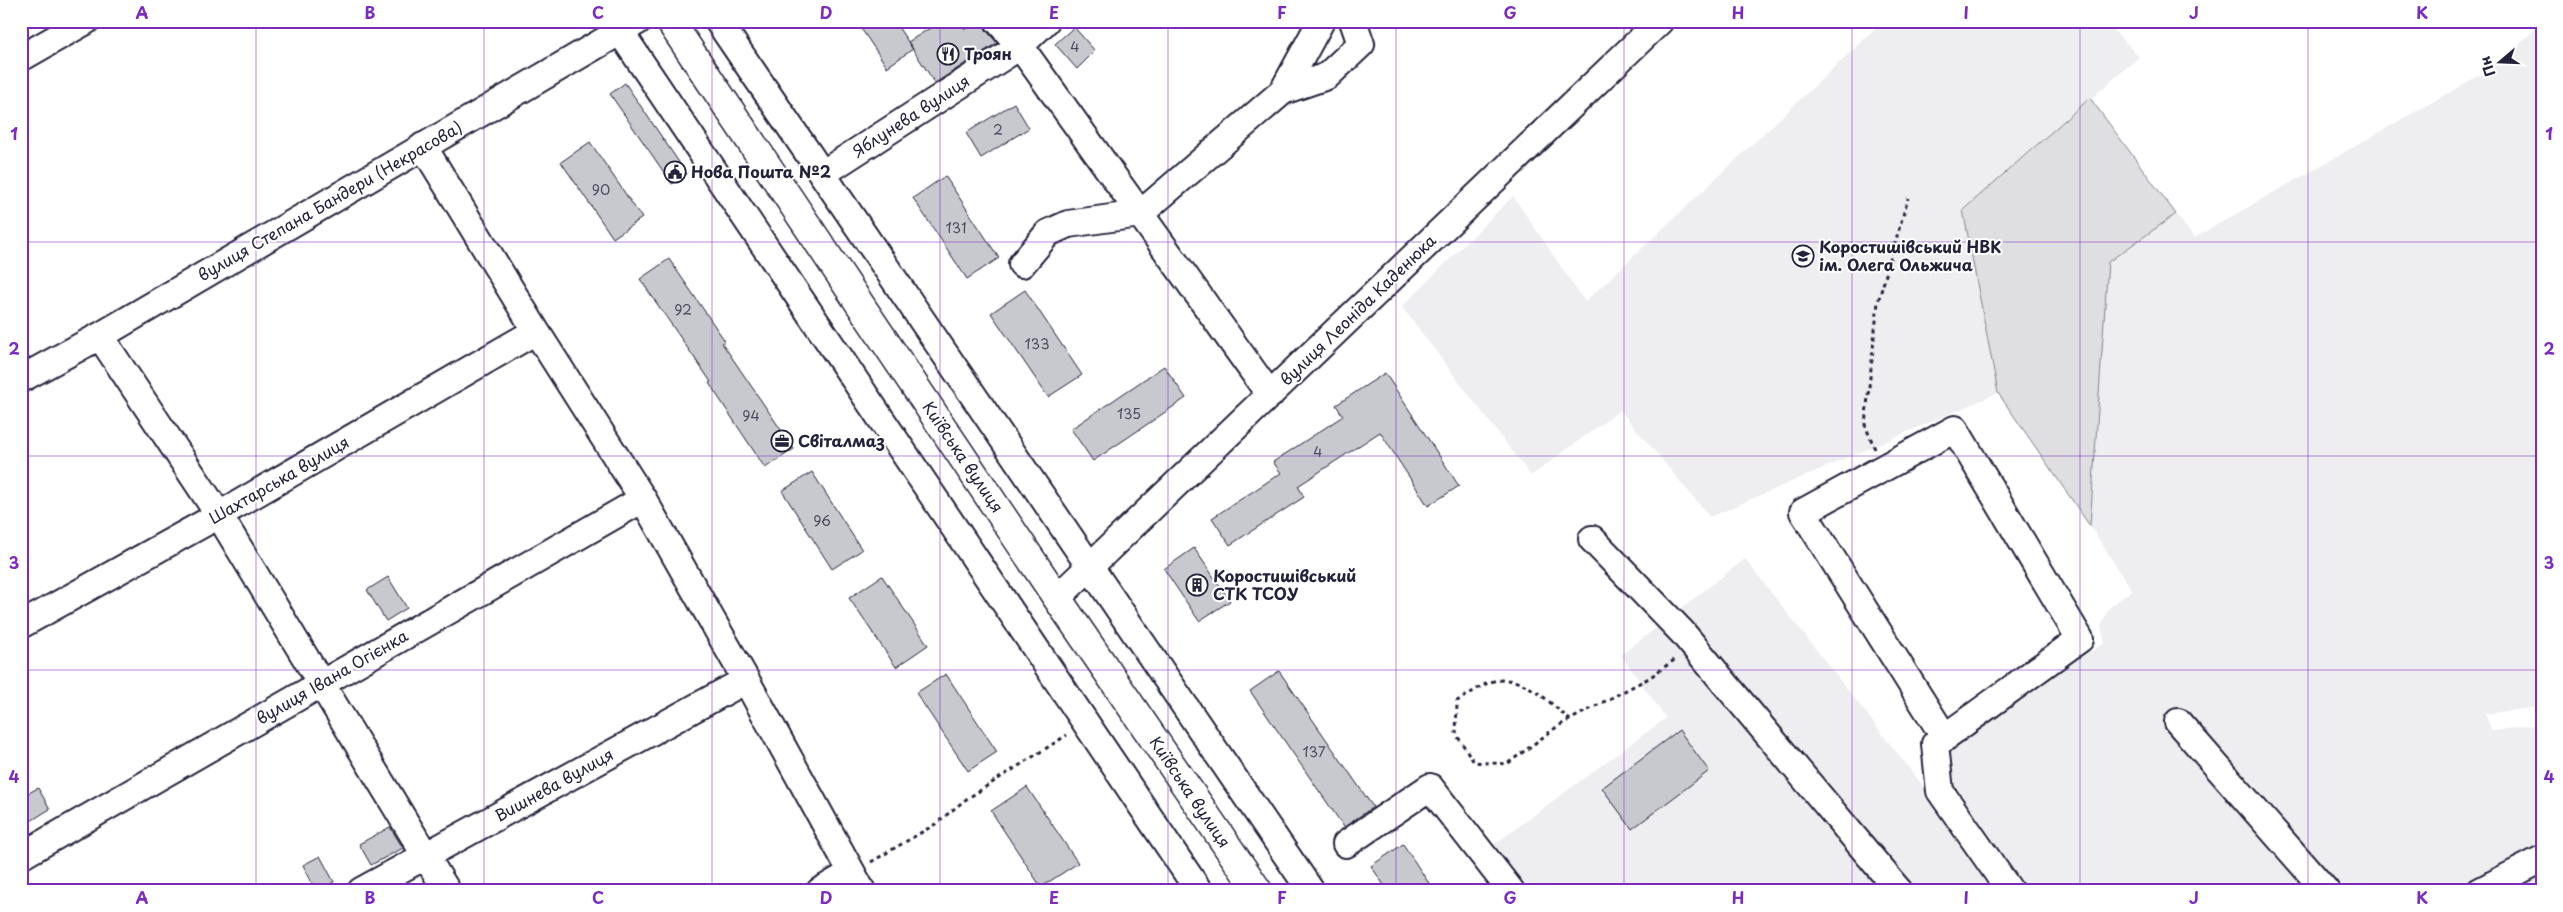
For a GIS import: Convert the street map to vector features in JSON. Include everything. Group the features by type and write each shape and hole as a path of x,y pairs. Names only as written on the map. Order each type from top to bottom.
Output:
{"main road":[{"name":"Київська вулиця","path":"670,21 1057,598 1258,891"}],"street":[{"path":"21,58 86,21"},
{"path":"718,21 1311,891"},
{"path":"998,21 1020,46 1270,394"},
{"name":"Яблунева вулиця","path":"822,174 1020,46 1046,21"},
{"path":"1022,264 1048,233 1068,224 1140,214 1283,91 1321,21"},
{"path":"1283,91 1327,76 1361,44 1353,21"},
{"name":"вулиця Леоніда Каденюка","path":"1057,598 1660,21"},
{"path":"623,25 1199,891"},
{"name":"вулиця Степана Бандери (Некрасова)","path":"21,379 100,336 423,146 623,25"},
{"path":"423,146 536,331 643,499 746,680 856,882 820,891"},
{"name":"Шахтарська вулиця","path":"21,625 219,515 536,331"},
{"path":"100,336 219,515 447,891"},
{"path":"1944,738 1803,512 1955,429 2080,639 1944,738 1935,744 1940,791 2010,891"},
{"name":"вулиця Івана Огієнка","path":"21,856 643,499"},
{"path":"1592,539 1694,646 1899,891"},
{"name":"Вишнева вулиця","path":"362,891 746,680"},
{"path":"2178,722 2326,891"},
{"path":"1346,844 1430,787 1511,891"},
{"path":"2480,891 2542,859"}],"path":[{"path":"1883,468 1865,425 1878,302 1908,198"},
{"path":"1570,720 1544,697 1517,681 1490,682 1457,701 1456,734 1474,762 1507,764 1570,720 1649,678 1694,646"},
{"path":"856,882 934,826 965,800 1087,722"}],"shaded area":[{"name":"Коростишівський НВК ім. Олега Ольжича","path":"1872,21 2105,21 2139,57 1963,210 1998,393 1710,517 1620,410 1531,476 1402,307 1513,196 1585,302 1877,27"},
{"path":"2542,22 2542,706 2485,714 2492,731 2542,724 2542,891 2016,891 1949,803 1945,750 1972,720 2105,643 2101,626 2109,608 2132,590 2090,526 2108,262 2176,214 2194,238 2492,68 2506,58"},
{"path":"2090,98 2176,214 2108,262 2090,526 1998,393 1963,210"},
{"path":"1745,559 1930,795 1995,891 1509,891 1485,851 1666,718 1621,655"}],"building":[{"path":"856,21 894,21 913,49 887,67"},
{"name":"Троян","path":"941,21 960,21 965,29 977,21 983,21 986,30 997,43 935,83 908,42"},
{"path":"1074,27 1095,51 1077,69 1055,44"},
{"path":"625,83 687,174 672,184 610,94"},
{"path":"1014,103 1029,128 981,158 966,133"},
{"path":"590,142 642,218 613,238 561,162"},
{"path":"945,176 999,258 967,279 913,198"},
{"path":"669,259 725,341 722,343 794,449 765,468 709,383 711,382 640,279"},
{"path":"1025,290 1082,375 1048,397 991,313"},
{"path":"1164,366 1186,398 1093,461 1071,429"},
{"path":"1385,373 1459,486 1428,506 1380,432 1298,486 1304,497 1230,545 1212,518 1281,473 1273,462 1343,416 1336,405"},
{"path":"812,472 862,550 832,569 782,491"},
{"name":"Коростишівський СТК ТСОУ","path":"1194,548 1230,601 1199,621 1164,569"},
{"path":"882,576 928,645 896,667 849,598"},
{"path":"388,577 407,608 386,621 367,590"},
{"path":"1279,671 1373,807 1344,827 1250,691"},
{"path":"946,674 997,752 968,771 916,693"},
{"path":"1679,730 1709,771 1632,829 1602,788"},
{"path":"1027,787 1078,863 1041,887 991,811"},
{"path":"38,788 50,809 21,827 21,797"},
{"path":"390,827 403,848 371,865 359,844"},
{"path":"1403,844 1434,891 1388,891 1371,866"},
{"path":"320,856 334,882 316,891 303,865"}],"place":[{"name":"Троян","path":"948,54"},
{"name":"Нова Пошта №2","path":"675,172"},
{"name":"Коростишівський НВК ім. Олега Ольжича","path":"1803,256"},
{"name":"Світалмаз","path":"782,441"},
{"name":"Коростишівський СТК ТСОУ","path":"1197,585"}]}
